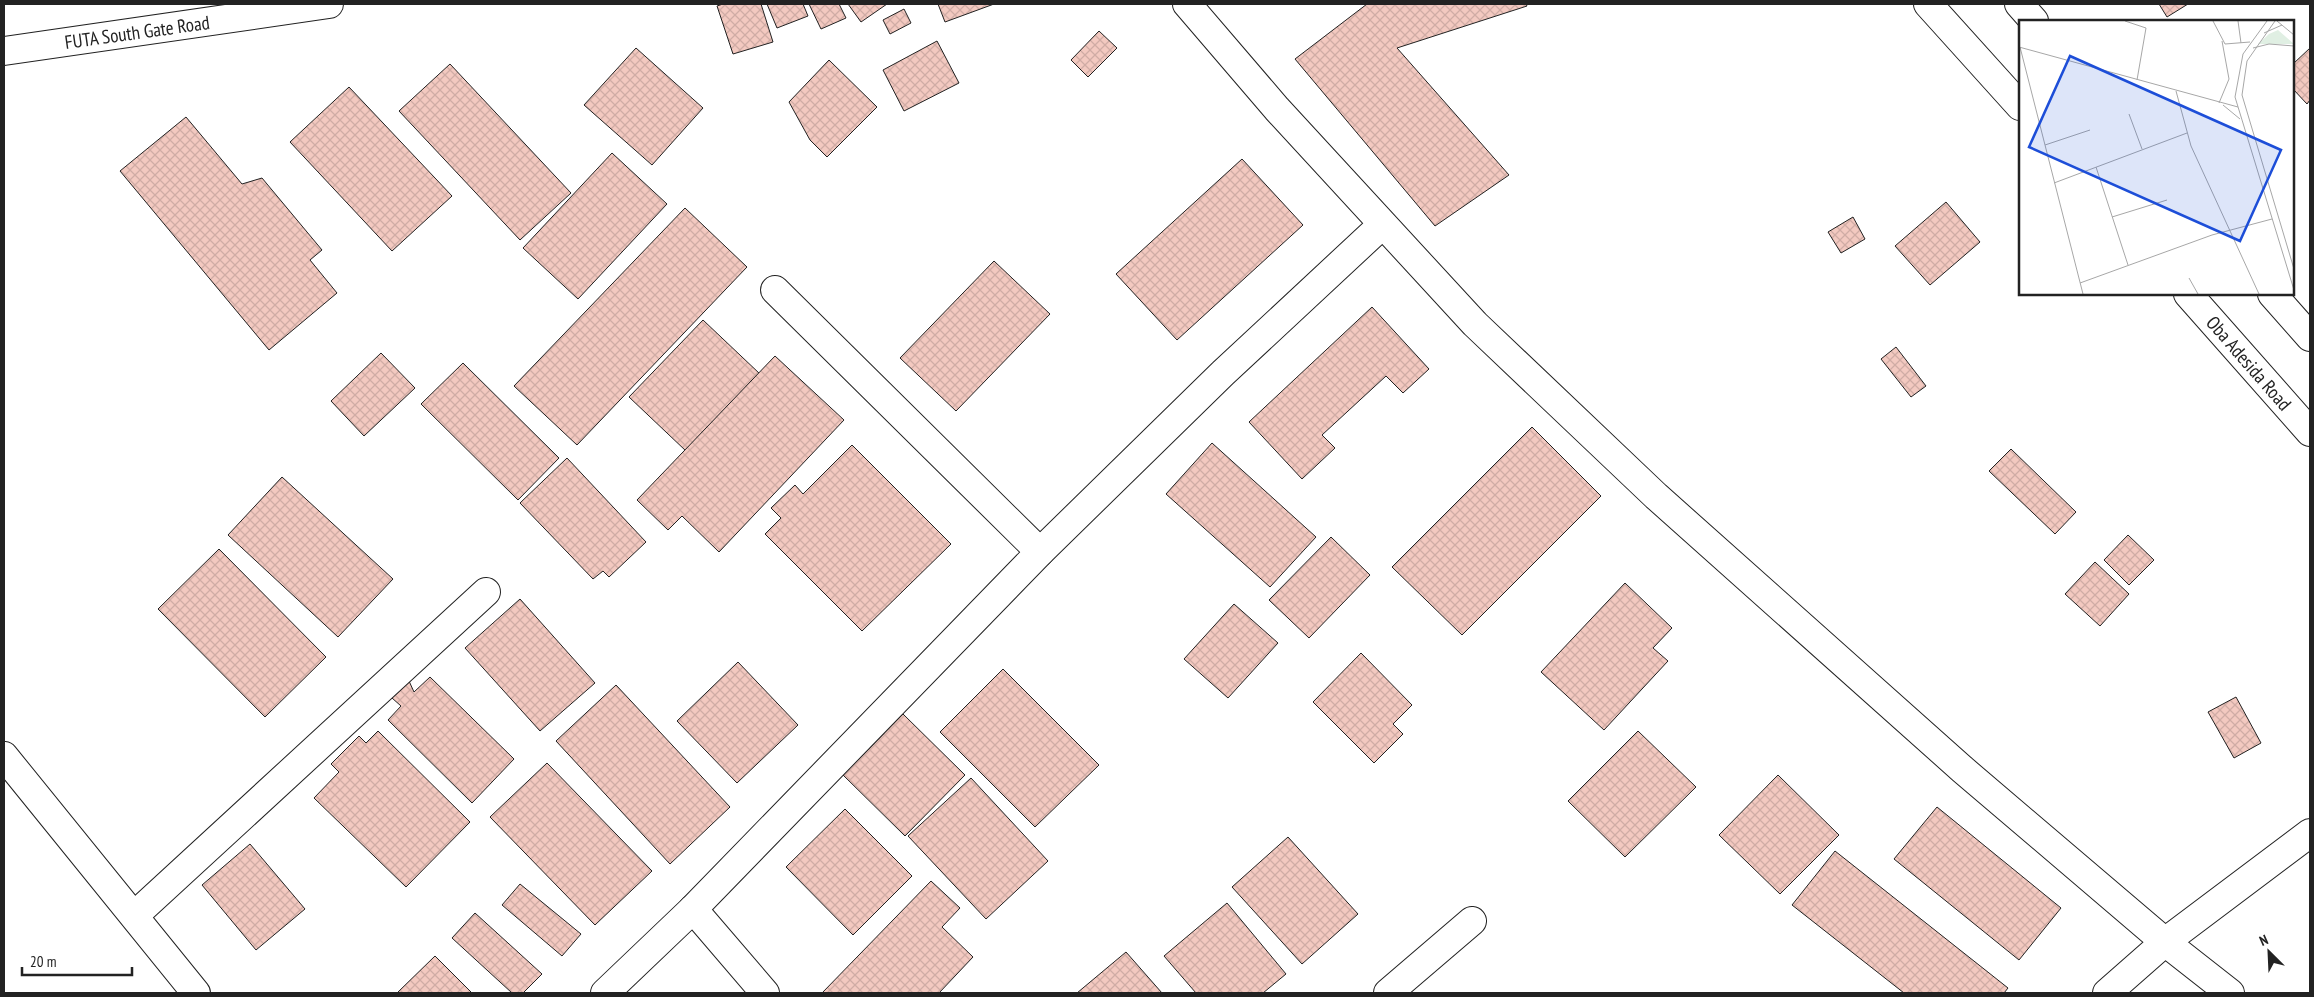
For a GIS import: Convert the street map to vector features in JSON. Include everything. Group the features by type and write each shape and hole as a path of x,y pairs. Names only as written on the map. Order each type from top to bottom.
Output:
{"street":[{"name":"FUTA South Gate Road","path":"4,51 329,4"},
{"path":"1188,4 1277,110 1475,324 1656,496 1962,769 2165,942 2230,993"},
{"path":"1928,4 2019,105"},
{"path":"2018,4 2033,20"},
{"path":"606,993 693,909 1040,552 1223,373 1382,225"},
{"path":"775,290 1040,552"},
{"name":"Oba Adesida Road","path":"2189,295 2310,432"},
{"path":"2273,295 2310,337"},
{"path":"135,915 486,592"},
{"path":"4,756 135,915 196,993"},
{"path":"2106,993 2165,942 2310,833"},
{"path":"693,909 764,993"},
{"path":"1388,993 1472,921"}],"building":[{"path":"723,4 761,4 773,42 733,54 717,6"},
{"path":"767,4 803,4 808,16 777,28"},
{"path":"809,4 839,4 846,18 821,29"},
{"path":"848,4 887,4 861,22"},
{"path":"938,4 994,4 945,22"},
{"path":"1367,4 1526,4 1527,6 1397,48 1509,175 1435,226 1295,59"},
{"path":"2159,4 2188,4 2167,17"},
{"path":"904,9 911,23 890,34 883,20"},
{"path":"1099,31 1117,48 1088,77 1071,60"},
{"path":"937,41 959,83 904,111 883,70"},
{"path":"636,48 703,108 652,165 584,105"},
{"path":"2310,48 2310,100 2307,104 2294,90 2294,63"},
{"path":"829,60 877,107 827,157 810,140 789,102"},
{"path":"450,64 571,193 520,240 399,111"},
{"path":"349,87 452,196 392,251 290,142"},
{"path":"186,117 242,184 262,178 322,250 310,260 337,293 269,350 120,171"},
{"path":"612,153 667,204 578,299 523,248"},
{"path":"1242,159 1303,225 1177,340 1116,274"},
{"path":"1946,202 1980,242 1930,285 1895,246"},
{"path":"685,208 747,267 577,445 514,386"},
{"path":"1853,217 1865,239 1841,253 1828,232"},
{"path":"994,261 1050,314 956,411 900,358"},
{"path":"1372,307 1429,369 1403,393 1386,376 1322,435 1335,448 1302,479 1249,422"},
{"path":"703,320 760,374 686,451 629,397"},
{"path":"1896,347 1926,386 1911,397 1881,359"},
{"path":"381,353 415,388 364,436 331,401"},
{"path":"775,356 844,420 719,552 682,516 668,530 637,500"},
{"path":"463,363 559,458 518,500 421,404"},
{"path":"1532,427 1601,496 1462,635 1392,567"},
{"path":"1212,443 1316,537 1270,587 1166,494"},
{"path":"852,445 951,544 862,631 765,534 781,518 771,508 795,485 803,494"},
{"path":"2011,449 2076,512 2055,534 1989,471"},
{"path":"567,458 646,542 609,577 603,571 593,579 520,503"},
{"path":"282,477 393,579 338,637 228,535"},
{"path":"2128,535 2154,560 2129,585 2104,560"},
{"path":"1331,537 1370,575 1309,638 1269,600"},
{"path":"219,549 326,657 265,717 158,609"},
{"path":"2095,562 2129,594 2100,626 2065,594"},
{"path":"1625,583 1672,628 1653,648 1668,661 1604,730 1541,672"},
{"path":"520,599 595,683 540,731 465,648"},
{"path":"1234,604 1278,643 1228,698 1184,659"},
{"path":"1361,653 1412,705 1393,724 1403,734 1374,763 1313,702"},
{"path":"738,662 798,725 737,783 677,721"},
{"path":"1003,669 1099,765 1035,827 940,732"},
{"path":"430,677 514,759 472,803 388,720 401,706 392,698 409,681 414,692"},
{"path":"616,685 730,807 670,864 556,741"},
{"path":"2236,697 2261,743 2234,758 2208,712"},
{"path":"903,714 965,775 905,836 843,775"},
{"path":"378,731 470,822 406,887 314,798 339,772 331,764 359,736 366,743"},
{"path":"1638,731 1696,787 1625,857 1568,801"},
{"path":"547,763 652,871 595,925 490,817"},
{"path":"1778,775 1839,835 1780,894 1719,835"},
{"path":"971,778 1048,861 986,919 908,836"},
{"path":"1937,807 2061,908 2019,960 1894,859"},
{"path":"845,809 912,876 853,935 786,867"},
{"path":"1288,837 1358,914 1302,964 1232,887"},
{"path":"250,844 305,909 256,950 202,885"},
{"path":"1835,851 2008,988 2004,993 1904,993 1792,905"},
{"path":"931,881 960,908 942,927 973,957 939,993 822,993"},
{"path":"520,884 581,934 562,956 502,905"},
{"path":"1227,903 1286,974 1263,993 1196,993 1164,956"},
{"path":"475,913 542,974 523,993 512,993 452,938"},
{"path":"1126,952 1162,993 1077,993"},
{"path":"435,956 472,993 397,993"}]}
